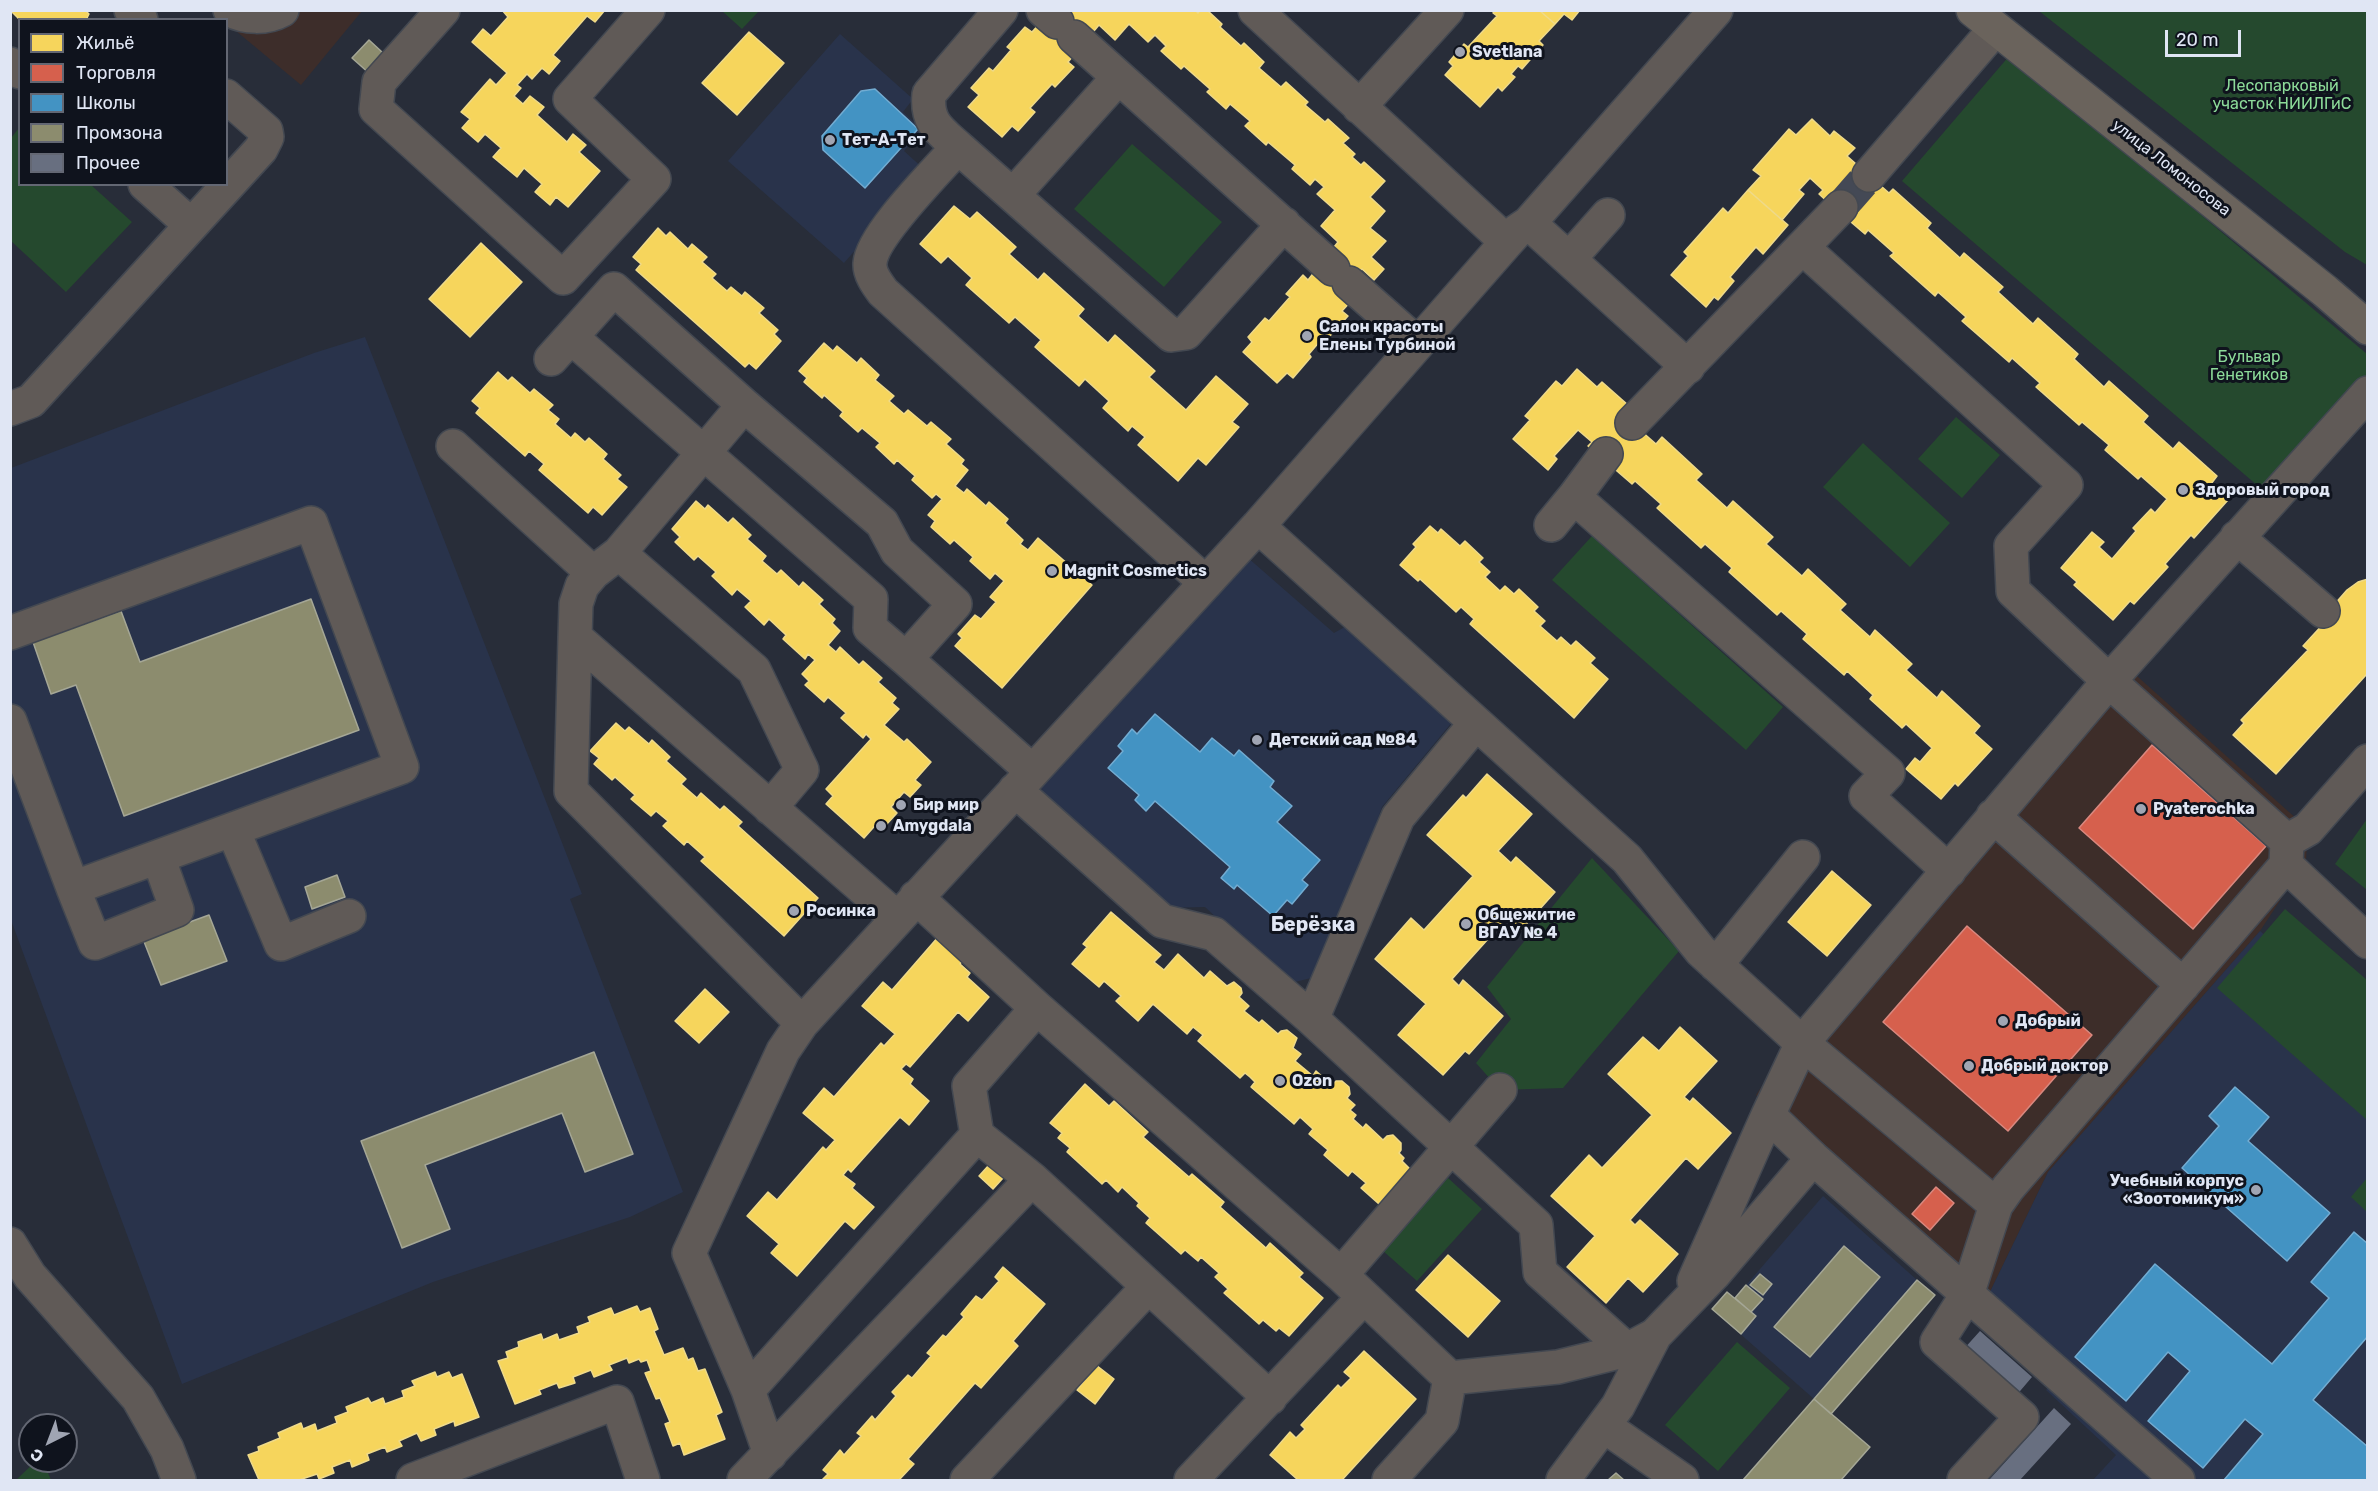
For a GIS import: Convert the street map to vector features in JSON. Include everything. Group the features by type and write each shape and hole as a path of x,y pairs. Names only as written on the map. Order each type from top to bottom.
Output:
{"main road":[{"name":"улица Ломоносова","path":"1984,20 2325,291 2367,328"}],"street":[{"path":"230,10 238,15 259,17 282,10"},
{"path":"443,10 379,82 376,110 563,278 654,179 570,99 648,10"},
{"path":"1001,10 928,94 933,125 1171,334 1186,333 1284,224"},
{"path":"1255,10 1359,107 1518,232 1569,259 1688,367"},
{"path":"1359,107 1447,10"},
{"path":"770,1454 748,1390 689,1253 783,1051 802,1023 1258,526 1417,343 1716,10"},
{"path":"1869,175 1984,20"},
{"path":"1058,23 1417,343"},
{"path":"1013,195 1118,78"},
{"path":"228,98 266,131 267,137 261,149 228,185"},
{"path":"958,147 878,239 869,264 875,282 892,300 1206,583"},
{"path":"147,186 191,225"},
{"path":"10,409 31,401 227,186"},
{"path":"1632,423 1841,207"},
{"path":"1569,259 1608,215"},
{"path":"1803,248 2066,485 2011,546 2013,591 2286,853 2367,942"},
{"path":"906,659 955,604 897,551 882,523 744,405 614,289 561,348 704,452 871,599 870,628 906,659 1162,921 1214,934 1312,1019 1536,1225 1539,1272 1641,1342"},
{"path":"1682,1308 1802,1043 2109,681 2367,393"},
{"path":"744,405 619,553 593,573 582,586 576,604 571,791 802,1023"},
{"path":"453,446 593,573"},
{"path":"1551,525 1606,454"},
{"path":"1574,497 1888,772 1866,796 1949,871"},
{"path":"10,633 311,523 402,767 73,888"},
{"path":"1258,526 1627,859 1701,951 1716,965 1802,1043 1996,1205"},
{"path":"2237,537 2323,611"},
{"path":"619,553 754,670 802,770 770,808"},
{"path":"575,637 770,808 907,907 1037,1008 1352,1286 1450,1377 1558,1367 1641,1342 1682,1308 1714,1274 1813,1158"},
{"path":"10,721 95,943 177,910 158,857"},
{"path":"1312,1019 1398,817 1476,723"},
{"path":"1964,1480 2022,1417 1937,1342 1967,1295 1996,1205 2008,1188 2183,985 2286,853 2367,761"},
{"path":"1993,816 2183,985"},
{"path":"233,830 281,944 349,916"},
{"path":"1716,965 1803,857"},
{"path":"1037,1008 969,1086 977,1135 1032,1179 1270,1398"},
{"path":"1191,1480 1270,1398 1453,1147 1500,1090"},
{"path":"1768,1115 1813,1158 2178,1480"},
{"path":"748,1390 977,1135"},
{"path":"744,1480 1032,1179"},
{"path":"10,1244 30,1276 138,1398 167,1449 179,1480"},
{"path":"968,1480 1148,1287"},
{"path":"1563,1480 1618,1406 1641,1342"},
{"path":"1389,1480 1442,1421 1450,1377"},
{"path":"413,1480 617,1402 643,1480"},
{"path":"1604,1426 1682,1480"}],"shaded area":[{"path":"212,11 362,11 301,85 228,24 228,18 220,18"},
{"name":"Тет-А-Тет","path":"840,34 913,99 903,112 923,130 904,151 925,170 844,263 728,161"},
{"path":"365,337 582,894 570,899 683,1192 630,1217 433,1282 182,1384 11,920 11,468 314,353"},
{"name":"Детский сад №84","path":"1247,557 1334,633 1350,624 1463,709 1382,807 1323,975 1287,984 1205,907 1164,908 1049,806 1041,787 1047,772"},
{"path":"2119,660 2308,829 2306,861 2260,931 2048,1172 1988,1296 1813,1158 1756,1095 1810,1014"},
{"path":"2260,931 2367,1025 2367,1480 2093,1480 2116,1455 2046,1390 2066,1367 1988,1296 2048,1172"},
{"path":"1823,1196 1917,1280 1814,1399 1712,1309 1727,1292 1735,1298"}],"green space":[{"path":"722,11 759,11 742,29"},
{"name":"Лесопарковый участок НИИЛГиС","path":"2039,11 2367,11 2367,265 2345,252"},
{"name":"Бульвар Генетиков","path":"2010,55 2367,354 2367,376 2265,492 1902,181"},
{"path":"18,129 18,186 92,186 132,222 66,292 11,241 11,138"},
{"path":"1132,144 1222,222 1164,287 1074,209"},
{"path":"1956,417 2000,455 1962,498 1918,459"},
{"path":"1863,443 1950,523 1910,567 1823,487"},
{"path":"1592,536 1783,707 1746,750 1552,580"},
{"path":"2367,819 2367,890 2335,864"},
{"path":"1592,858 1679,951 1563,1088 1500,1090 1476,1063 1511,1019 1487,987"},
{"path":"2285,909 2367,980 2367,1120 2217,988"},
{"path":"1448,1178 1482,1209 1417,1281 1382,1250"},
{"path":"2367,1178 2367,1212 2351,1197"},
{"path":"1737,1342 1790,1388 1718,1471 1665,1425"},
{"path":"23,1473 48,1473 51,1480 16,1480"}],"building: Жильё":[{"path":"10,10 85,10 89,14 87,18 18,18"},
{"path":"502,10 605,10 595,22 587,16 553,55 560,61 549,74 542,68 532,79 527,74 517,85 521,88 514,96 523,104 530,96 544,107 537,115 567,142 573,134 586,145 579,152 600,171 568,207 556,197 550,205 535,192 542,184 524,168 517,177 493,157 501,148 485,134 478,142 462,128 470,119 461,112 490,79 496,85 507,73 472,42 483,29 491,36 508,17"},
{"path":"1067,10 1195,10 1198,13 1200,10 1207,10 1222,24 1220,27 1241,46 1244,43 1264,62 1259,68 1281,87 1286,82 1308,102 1305,105 1325,122 1328,119 1349,138 1343,143 1355,154 1352,157 1361,165 1364,162 1385,181 1370,197 1385,211 1370,228 1386,241 1371,257 1384,269 1374,280 1362,269 1342,291 1352,300 1342,311 1348,316 1329,337 1326,334 1309,354 1311,357 1293,378 1287,373 1277,383 1243,352 1252,342 1248,337 1265,318 1269,321 1290,297 1286,294 1303,275 1308,280 1338,242 1321,226 1335,210 1317,194 1324,187 1315,179 1310,185 1292,169 1295,165 1268,142 1266,145 1245,126 1250,121 1230,104 1226,109 1207,92 1210,89 1184,66 1181,69 1161,51 1166,46 1155,35 1148,42 1129,24 1115,40 1099,25 1068,62 1074,67 1055,87 1052,84 1030,108 1035,112 1018,131 1012,126 1002,137 968,107 979,95 971,88 989,68 993,71 1011,50 1007,47 1025,27 1032,32 1042,21"},
{"path":"1495,10 1539,10 1555,24 1539,41 1543,45 1522,69 1518,66 1511,74 1515,77 1502,91 1498,87 1480,107 1445,75 1453,66 1449,62 1464,44 1468,47 1497,16 1493,13"},
{"path":"1539,10 1580,10 1572,20 1564,14 1555,24"},
{"path":"749,32 784,63 737,115 702,83"},
{"path":"1812,119 1830,136 1834,131 1855,148 1847,156 1889,193 1893,189 1931,223 1927,228 1960,258 1964,253 2003,287 1998,292 2033,324 2038,318 2078,354 2074,359 2104,387 2109,381 2148,416 2143,422 2173,449 2179,442 2217,476 2211,484 2228,500 2194,538 2191,535 2165,564 2168,567 2134,604 2130,601 2113,620 2074,585 2077,582 2061,568 2092,532 2104,542 2099,547 2112,559 2136,531 2133,528 2151,509 2155,513 2167,499 2141,476 2138,479 2105,450 2109,445 2082,422 2079,425 2036,387 2040,383 2012,358 2009,362 1962,321 1966,317 1938,292 1935,296 1890,256 1894,253 1868,230 1865,234 1831,205 1819,194 1823,190 1810,178 1799,190 1804,194 1782,220 1748,190 1761,176 1753,170 1789,129 1796,135"},
{"path":"1748,190 1788,225 1763,254 1756,247 1730,277 1734,281 1718,300 1714,297 1706,307 1671,275 1688,256 1684,252 1723,208 1728,213"},
{"path":"954,206 970,219 977,212 1016,247 1009,254 1038,280 1044,273 1084,309 1078,316 1108,343 1115,335 1155,371 1149,377 1186,410 1216,376 1248,404 1232,422 1239,427 1206,465 1198,458 1178,481 1138,445 1145,437 1132,426 1128,431 1103,408 1109,401 1085,379 1079,386 1035,347 1041,340 1015,317 1009,323 966,285 972,278 948,256 941,263 920,244"},
{"path":"658,228 666,236 670,232 688,249 692,244 707,257 702,262 716,274 712,278 727,291 731,287 742,296 745,292 764,308 759,313 778,330 774,334 781,341 756,369 749,363 745,367 636,270 641,264 633,257"},
{"path":"481,243 522,282 470,337 429,299"},
{"path":"824,343 833,351 837,346 857,363 861,358 879,375 875,380 894,396 889,401 904,414 908,410 927,426 931,422 951,439 946,444 964,460 961,464 968,470 955,486 964,493 967,489 986,506 989,502 1008,519 1005,523 1023,540 1020,544 1028,550 1038,538 1092,585 1002,688 955,646 962,638 958,634 975,615 981,619 996,602 990,597 1004,581 995,573 990,579 970,561 973,557 954,540 950,544 931,527 935,521 928,515 942,499 936,494 932,498 912,480 915,476 897,460 894,464 876,447 880,443 862,428 858,432 840,416 843,412 824,395 822,398 804,382 807,378 799,371"},
{"path":"1577,369 1597,387 1602,382 1628,405 1632,423 1656,444 1662,437 1702,474 1696,480 1727,508 1733,501 1773,537 1766,544 1802,576 1808,569 1846,604 1840,610 1870,637 1875,630 1912,664 1906,670 1937,698 1942,691 1980,726 1974,733 1992,749 1958,786 1955,783 1941,799 1906,769 1915,758 1920,762 1932,748 1906,724 1902,728 1870,699 1873,695 1847,671 1844,675 1803,639 1807,634 1781,611 1777,615 1729,572 1732,568 1705,544 1701,548 1657,508 1661,504 1635,481 1632,484 1588,446 1592,442 1578,430 1554,456 1557,459 1548,470 1513,439 1530,420 1525,416 1556,381 1562,386"},
{"path":"498,372 508,381 512,377 530,393 534,389 553,405 548,410 559,419 555,424 571,438 575,433 585,442 589,438 607,454 603,459 621,475 617,479 627,487 602,515 593,507 588,513 539,470 544,464 529,451 525,456 476,413 480,408 472,401"},
{"path":"696,501 705,509 708,505 728,523 733,518 751,535 747,539 766,556 762,561 777,574 781,570 799,587 803,582 823,600 819,604 835,619 832,623 840,631 828,645 836,652 840,647 859,665 863,661 882,678 878,682 896,698 892,703 899,709 884,725 904,742 907,739 931,762 915,780 921,785 910,797 904,792 891,807 897,813 886,825 880,820 864,838 826,804 833,796 826,789 871,739 866,734 863,738 841,718 846,713 828,697 824,702 805,685 809,681 802,674 815,660 808,654 805,659 783,639 786,635 769,619 764,625 745,607 751,601 737,589 732,595 712,576 716,572 698,556 694,560 675,542 680,537 672,529"},
{"path":"1430,526 1438,533 1441,529 1460,546 1465,541 1483,558 1479,562 1490,572 1485,577 1500,591 1505,586 1514,594 1519,589 1538,607 1534,611 1545,621 1540,626 1557,641 1561,637 1571,646 1576,641 1595,658 1590,663 1608,679 1574,718 1470,624 1474,619 1461,607 1456,612 1420,579 1418,581 1400,565 1416,547 1413,544"},
{"path":"2368,579 2368,676 2366,675 2276,774 2233,735 2244,723 2241,720 2308,650 2303,646 2337,609 2333,606 2347,590 2358,582"},
{"path":"616,723 625,731 629,727 649,744 652,740 670,757 666,761 686,779 681,784 697,798 701,793 720,810 724,806 742,822 738,826 818,898 784,936 701,861 705,857 687,841 684,845 663,826 668,821 656,811 651,816 631,799 635,795 615,777 612,780 594,764 599,758 590,751"},
{"name":"Общежитие ВГАУ № 4","path":"1487,774 1532,814 1498,851 1511,863 1516,857 1555,892 1521,930 1507,918 1452,979 1459,986 1463,980 1503,1016 1469,1054 1465,1051 1443,1075 1398,1035 1426,1004 1375,959 1411,918 1424,930 1473,876 1427,835 1463,795 1466,798"},
{"path":"1832,871 1871,905 1827,956 1788,922"},
{"path":"1111,912 1161,955 1154,962 1164,970 1178,954 1204,978 1210,971 1227,986 1234,982 1241,988 1242,993 1239,997 1249,1006 1244,1011 1259,1023 1262,1020 1278,1034 1287,1030 1297,1038 1293,1048 1301,1054 1295,1061 1313,1076 1316,1071 1332,1085 1336,1081 1342,1081 1349,1087 1350,1094 1347,1098 1355,1105 1350,1110 1356,1115 1353,1119 1363,1128 1366,1124 1383,1140 1393,1135 1401,1143 1399,1153 1404,1158 1402,1161 1410,1169 1379,1204 1361,1188 1366,1183 1352,1171 1348,1176 1324,1155 1328,1150 1309,1134 1313,1129 1300,1117 1294,1124 1251,1087 1255,1082 1250,1077 1245,1073 1240,1078 1198,1041 1203,1035 1193,1027 1187,1034 1153,1004 1138,1021 1116,1001 1121,996 1104,981 1099,987 1072,964 1087,947 1083,944"},
{"path":"939,936 964,958 960,964 970,973 967,977 989,997 968,1021 958,1012 910,1067 906,1064 901,1069 913,1079 910,1084 929,1101 909,1125 900,1117 851,1172 848,1169 843,1175 855,1184 852,1188 874,1207 854,1229 845,1221 797,1276 771,1253 779,1244 747,1216 768,1192 777,1200 823,1147 826,1150 835,1140 803,1113 824,1088 834,1097 881,1043 884,1046 895,1034 862,1006 883,982 892,990"},
{"path":"705,989 729,1012 699,1043 675,1021"},
{"path":"1680,1027 1717,1061 1684,1097 1690,1102 1693,1098 1731,1133 1698,1169 1686,1158 1630,1220 1635,1225 1640,1220 1678,1254 1643,1292 1628,1278 1606,1303 1567,1267 1595,1236 1551,1196 1589,1155 1602,1168 1652,1115 1608,1074 1643,1037 1659,1051"},
{"path":"1085,1084 1109,1106 1114,1101 1148,1132 1143,1137 1189,1177 1192,1174 1224,1202 1220,1207 1266,1248 1270,1243 1303,1273 1299,1277 1323,1298 1289,1336 1279,1328 1276,1331 1263,1320 1259,1324 1224,1293 1228,1289 1215,1277 1219,1273 1201,1257 1198,1261 1185,1250 1181,1254 1146,1223 1150,1218 1137,1206 1139,1203 1122,1187 1118,1192 1106,1180 1102,1184 1067,1152 1070,1148 1058,1138 1062,1133 1050,1123"},
{"path":"989,1165 1003,1178 993,1189 979,1176"},
{"path":"1448,1255 1500,1301 1468,1337 1416,1290"},
{"path":"1003,1267 1045,1304 1013,1341 1018,1346 981,1388 975,1383 908,1459 914,1464 899,1480 822,1480 828,1474 823,1470 840,1450 844,1455 861,1436 857,1433 872,1416 875,1420 896,1396 892,1392 908,1375 912,1378 931,1356 927,1353 964,1317 961,1314 976,1296 982,1300 999,1281 995,1277"},
{"path":"637,1306 640,1312 650,1308 658,1329 654,1331 664,1355 683,1348 688,1360 693,1358 698,1371 705,1369 722,1412 716,1415 725,1439 684,1455 680,1443 673,1446 665,1424 670,1422 660,1398 656,1399 645,1373 651,1371 647,1360 641,1362 639,1359 629,1363 627,1358 609,1365 612,1370 594,1377 591,1370 573,1377 575,1383 559,1388 557,1383 539,1390 541,1394 515,1404 498,1361 508,1358 506,1352 519,1347 518,1342 541,1334 543,1340 557,1334 559,1340 579,1333 577,1327 590,1322 588,1317 611,1308 614,1315"},
{"path":"1364,1351 1416,1399 1342,1480 1298,1480 1270,1455 1290,1432 1296,1438 1305,1429 1301,1425 1338,1385 1341,1388 1351,1378 1344,1372"},
{"path":"1096,1365 1114,1379 1095,1404 1077,1390"},
{"path":"435,1372 437,1377 449,1372 452,1378 462,1374 479,1417 455,1426 454,1421 434,1429 436,1435 421,1441 417,1433 399,1441 402,1446 387,1452 385,1447 367,1454 369,1460 352,1467 350,1460 332,1467 334,1473 319,1479 317,1474 299,1480 259,1480 248,1455 259,1451 258,1447 280,1438 278,1433 301,1423 303,1429 315,1424 317,1431 337,1423 335,1417 348,1412 346,1407 368,1398 371,1403 383,1398 385,1404 404,1397 402,1391 415,1386 412,1381"}],"building: Торговля":[{"path":"2152,745 2266,846 2193,929 2079,828"},
{"path":"1967,926 2092,1035 2008,1131 1883,1022"},
{"path":"1936,1187 1954,1203 1930,1230 1912,1214"}],"building: Школы":[{"path":"875,89 918,129 865,188 823,150 822,136 861,91"},
{"path":"1155,714 1200,752 1212,738 1234,756 1239,750 1274,781 1270,787 1292,806 1277,822 1320,860 1302,880 1308,885 1292,904 1287,900 1273,916 1237,885 1234,889 1221,878 1230,867 1155,801 1146,811 1135,800 1139,795 1108,768 1123,751 1118,746 1132,729 1137,734"},
{"name":"Учебный корпус «Зоотомикум»","path":"2235,1087 2269,1117 2248,1141 2330,1213 2287,1261 2182,1168 2219,1126 2209,1116"},
{"path":"2354,1232 2368,1244 2368,1336 2313,1400 2368,1447 2368,1480 2224,1480 2263,1434 2245,1419 2203,1468 2148,1421 2190,1371 2168,1352 2126,1401 2075,1357 2155,1264 2272,1364 2329,1298 2311,1282"}],"building: Промзона":[{"path":"369,40 395,64 379,82 352,58"},
{"path":"311,599 359,730 124,816 76,685 51,694 33,642 121,611 140,662"},
{"path":"337,875 345,897 312,909 305,887"},
{"path":"209,915 227,961 161,985 143,939"},
{"path":"594,1052 633,1154 585,1172 562,1113 425,1165 450,1229 402,1248 361,1141"},
{"path":"1844,1246 1880,1277 1810,1357 1774,1327"},
{"path":"1760,1274 1772,1284 1763,1295 1750,1285"},
{"path":"1917,1280 1935,1295 1831,1414 1814,1399"},
{"path":"1746,1285 1763,1299 1751,1312 1735,1298"},
{"path":"1727,1292 1756,1316 1741,1334 1712,1309"},
{"path":"1814,1399 1870,1447 1841,1480 1743,1480"},
{"path":"1616,1473 1624,1480 1608,1480"}],"building: Прочее":[{"path":"1980,1331 2032,1377 2015,1397 1962,1351"},
{"path":"2054,1408 2071,1424 2020,1480 1989,1480"}],"tunnel":[{"path":"1841,207 1869,175"}],"place":[{"name":"Svetlana","path":"1460,52"},
{"name":"Тет-А-Тет","path":"830,140"},
{"name":"Салон красоты Елены Турбиной","path":"1307,336"},
{"name":"Здоровый город","path":"2183,490"},
{"name":"Magnit Cosmetics","path":"1052,571"},
{"name":"Детский сад №84","path":"1257,740"},
{"name":"Бир мир","path":"901,805"},
{"name":"Pyaterochka","path":"2141,809"},
{"name":"Amygdala","path":"881,826"},
{"name":"Росинка","path":"794,911"},
{"name":"Общежитие ВГАУ № 4","path":"1466,924"},
{"name":"Добрый","path":"2003,1021"},
{"name":"Добрый доктор","path":"1969,1066"},
{"name":"Ozon","path":"1280,1081"},
{"name":"Учебный корпус «Зоотомикум»","path":"2256,1190"}],"district":[{"name":"Берёзка","path":"1313,925"}]}
